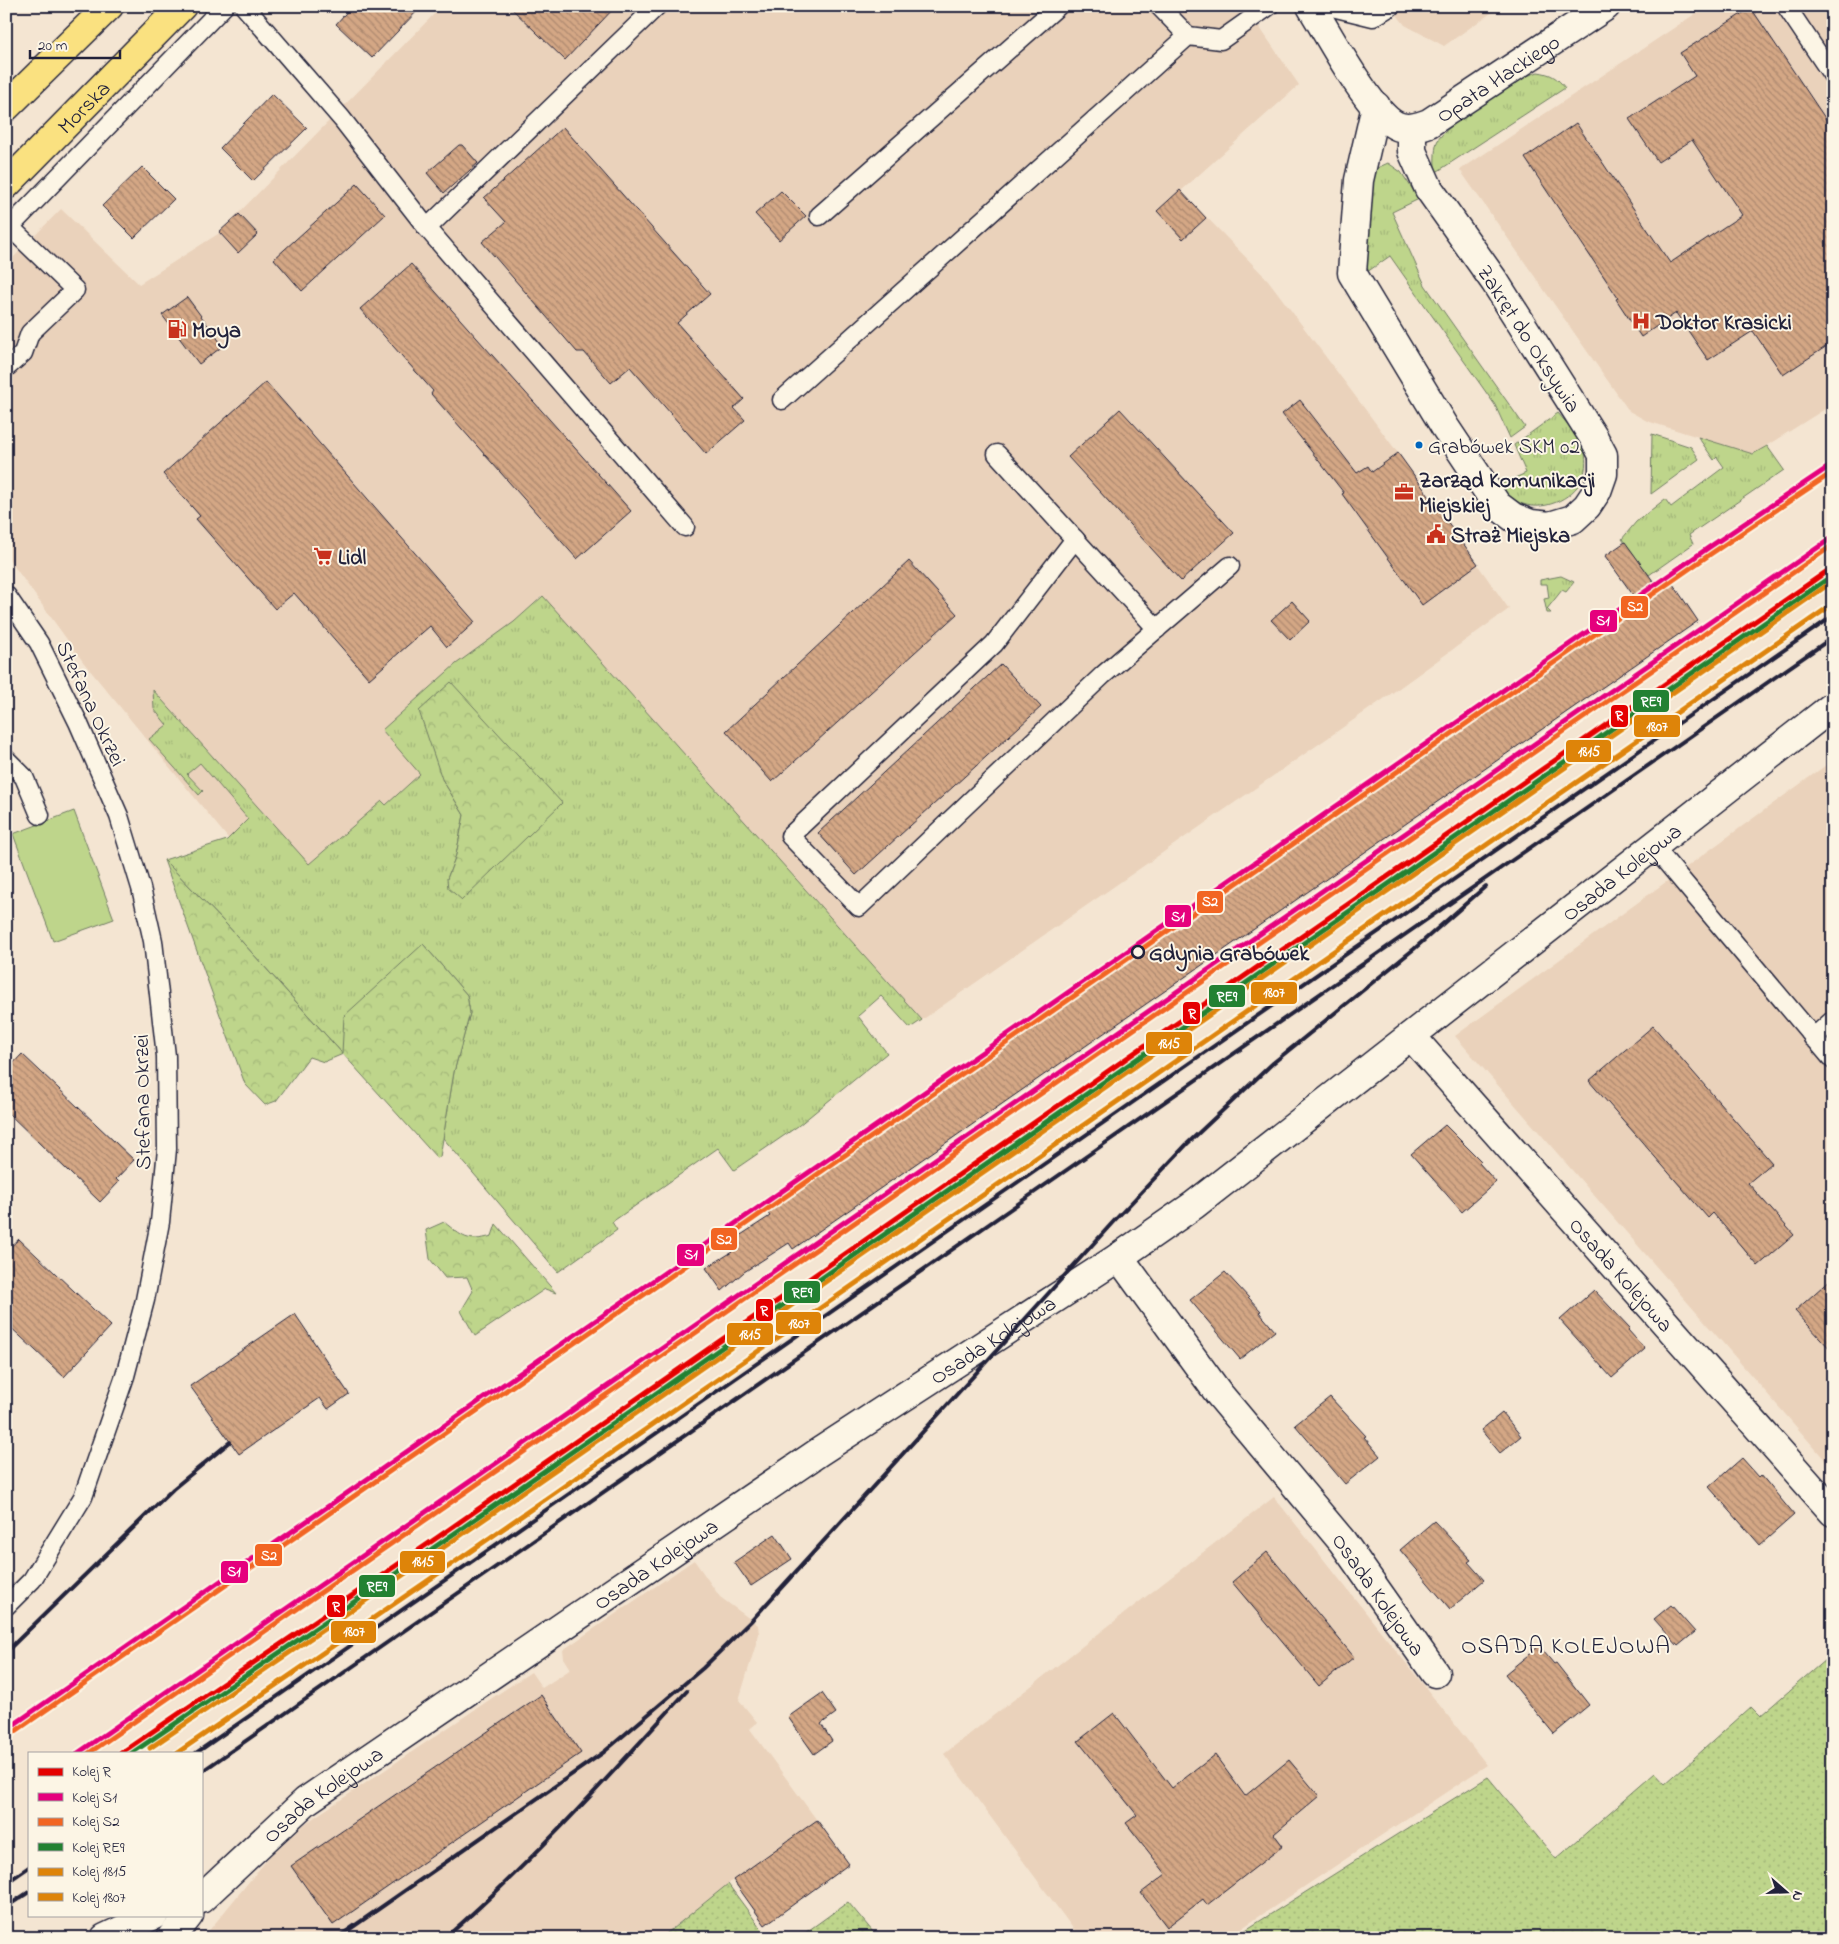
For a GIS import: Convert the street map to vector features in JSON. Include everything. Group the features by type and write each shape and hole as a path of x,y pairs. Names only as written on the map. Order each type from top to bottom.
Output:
{"main road":[{"path":"6,106 109,6"},
{"name":"Morska","path":"6,185 182,6"}],"street":[{"path":"1311,6 1354,77 1376,106 1386,118 1397,126 1412,128"},
{"name":"Opata Hackiego","path":"1412,128 1429,123 1606,6"},
{"name":"Zakręt do Oksywia","path":"1376,106 1359,180 1352,273 1445,427 1497,505 1513,517 1531,524 1550,526 1573,519 1588,506 1597,491 1603,474 1603,456 1590,430 1495,282 1429,189 1412,151 1412,128"},
{"name":"Osada Kolejowa","path":"203,1895 306,1801 819,1452 1120,1257 1194,1205 1833,706"},
{"name":"Osada Kolejowa","path":"1410,1036 1833,1512"},
{"name":"Osada Kolejowa","path":"1120,1257 1219,1394 1342,1541 1435,1673"},
{"path":"104,1938 152,1916"},
{"path":"171,1938 187,1916"}],"lane":[{"path":"6,368 24,353 30,333 75,290 8,229 224,6"},
{"path":"244,6 342,119 427,228 685,527"},
{"path":"427,228 657,6"},
{"path":"819,216 1058,6"},
{"path":"1159,6 1188,36 1220,40 1268,6"},
{"path":"1328,6 1372,17 1391,6"},
{"path":"1786,6 1833,76"},
{"path":"782,400 1188,36"},
{"path":"997,454 1157,629"},
{"path":"1075,539 994,644 790,836 859,907 1103,675 1230,566"},
{"name":"Stefana Okrzei","path":"6,595 39,643 78,722 119,816 141,888 153,941 166,1056 167,1149 160,1222 145,1300 125,1376 83,1497 32,1580 6,1606"},
{"path":"6,758 24,778 40,815"},
{"path":"1653,846 1833,1060"},
{"path":"1813,1038 1833,1020"}],"shaded area":[{"path":"442,6 1245,6 1299,85 1181,191 1268,280 1398,453 1509,609 1388,696 922,1020 542,596 451,682 562,803 361,1000 84,663 6,555 6,265 61,209 139,284 218,234"},
{"path":"1390,6 1501,6 1444,46 1405,25"},
{"path":"1707,6 1833,6 1833,404 1753,454 1647,421 1629,411 1460,170"},
{"path":"1833,760 1833,1469 1455,1036"},
{"path":"1274,1497 1487,1765 1227,1938 1080,1938 944,1754"},
{"path":"694,1560 720,1597 758,1625 759,1634 739,1700 757,1722 750,1729 849,1864 733,1880 660,1938 203,1938 270,1856 306,1823 531,1672 542,1688 571,1669 564,1658 563,1650"}],"green space":[{"path":"1538,72 1553,77 1565,88 1435,173 1437,142 1451,126 1527,76"},
{"path":"1388,163 1401,172 1419,199 1392,212 1425,285 1525,427 1510,438 1495,405 1390,256 1367,272 1365,254 1374,178 1377,168"},
{"path":"1558,413 1584,443 1586,462 1584,474 1575,490 1560,501 1541,506 1519,503 1510,497 1499,485 1526,473 1514,445"},
{"path":"1652,434 1691,447 1699,459 1651,494"},
{"path":"1698,437 1753,454 1767,446 1784,470 1689,535 1693,544 1649,575 1622,539 1636,522 1665,499 1671,507 1724,467 1717,457 1714,460"},
{"path":"1561,576 1574,582 1566,592 1562,590 1547,609 1551,613 1547,613 1544,599 1549,598 1547,584 1540,584 1540,580"},
{"path":"543,596 922,1020 910,1028 881,996 858,1016 887,1053 798,1126 734,1170 718,1148 612,1222 617,1230 558,1272 443,1138 454,1072 470,1013 467,995 423,944 343,1054 226,924 164,860 227,840 248,819 200,763 187,774 203,791 199,795 149,739 167,725 154,709 153,690 309,864 382,801 386,805 420,774 382,730 456,664 514,622","holes":["442,779 562,802 447,879 456,855 464,815"]},
{"path":"451,682 562,803 462,900 448,888 447,879 456,855 464,815 442,779 419,711"},
{"path":"74,811 114,919 53,941 13,834"},
{"path":"164,860 226,924 342,1053 344,1016 423,944 467,995 470,1013 454,1072 440,1157 437,1158 343,1054 324,1062 309,1057 276,1101 265,1105 245,1084"},
{"path":"444,1222 461,1235 471,1239 492,1236 496,1224 556,1293 545,1289 475,1336 461,1311 473,1291 467,1277 445,1278 430,1259 426,1230"},
{"path":"1833,1653 1833,1938 1233,1938 1488,1777 1556,1859 1655,1773 1665,1784 1751,1707 1760,1716"},
{"path":"728,1884 768,1938 660,1938 667,1933"},
{"path":"848,1902 878,1938 798,1938"}],"building":[{"path":"352,6 422,6 372,58 336,24"},
{"path":"509,6 616,6 565,60"},
{"path":"1751,8 1833,130 1833,342 1783,375 1753,331 1708,360 1676,313 1641,337 1616,299 1618,298 1525,158 1576,123 1670,263 1742,215 1692,140 1658,162 1629,119 1695,76 1680,53"},
{"path":"272,94 307,128 253,181 220,148"},
{"path":"563,127 710,294 677,323 744,399 734,408 745,420 706,454 630,367 611,383 584,352 577,352 482,242 506,222 484,198"},
{"path":"459,145 462,145 478,163 444,193 427,173"},
{"path":"142,167 174,199 134,238 102,206"},
{"path":"357,184 385,215 302,291 274,259"},
{"path":"1180,190 1206,218 1183,239 1157,211"},
{"path":"781,191 806,216 779,240 755,214"},
{"path":"239,214 258,234 238,253 219,232"},
{"path":"411,264 631,511 577,559 431,394 433,391 360,309"},
{"path":"187,297 223,346 199,364 162,315"},
{"name":"Lidl","path":"266,382 475,622 447,647 430,626 369,679 294,593 275,609 196,519 200,516 163,474"},
{"path":"1300,400 1357,473 1368,466 1372,472 1398,453 1478,564 1422,605 1342,494 1344,493 1282,414"},
{"path":"1120,409 1234,533 1181,581 1068,457"},
{"path":"1625,542 1661,592 1673,584 1698,621 793,1249 789,1243 744,1272 722,1291 706,1268 732,1252 727,1244 770,1216 767,1212 1641,606 1605,556"},
{"path":"909,561 957,614 772,782 726,731"},
{"path":"1292,601 1310,621 1290,640 1271,620"},
{"path":"1001,664 1041,707 856,875 818,833"},
{"path":"1653,1026 1772,1163 1748,1183 1794,1235 1758,1266 1713,1213 1708,1218 1589,1081"},
{"path":"22,1054 134,1160 116,1179 119,1182 100,1202 6,1111 6,1071"},
{"path":"1445,1125 1481,1161 1479,1163 1496,1182 1462,1212 1411,1154"},
{"path":"19,1239 111,1326 64,1377 6,1323 6,1251"},
{"path":"1225,1272 1261,1311 1259,1312 1275,1331 1240,1359 1190,1300"},
{"path":"1833,1277 1833,1352 1795,1311"},
{"path":"1594,1290 1630,1328 1628,1330 1645,1349 1612,1378 1560,1320"},
{"path":"295,1314 349,1394 328,1409 320,1398 239,1454 190,1386"},
{"path":"1330,1397 1366,1436 1364,1437 1380,1456 1345,1484 1295,1425"},
{"path":"1502,1413 1521,1436 1500,1453 1481,1430"},
{"path":"1742,1458 1759,1477 1761,1475 1794,1515 1760,1545 1709,1487"},
{"path":"1434,1521 1471,1560 1468,1562 1484,1580 1450,1609 1400,1550"},
{"path":"775,1534 792,1559 751,1586 734,1562"},
{"path":"1267,1552 1354,1657 1319,1686 1232,1582"},
{"path":"1671,1605 1695,1632 1678,1646 1654,1619"},
{"path":"1539,1646 1554,1664 1556,1663 1589,1705 1554,1734 1505,1674"},
{"path":"822,1693 836,1713 821,1724 832,1741 814,1754 788,1717"},
{"path":"541,1695 581,1753 333,1925 291,1866"},
{"path":"1114,1713 1172,1788 1215,1755 1245,1796 1289,1760 1319,1796 1274,1834 1283,1846 1207,1905 1203,1899 1167,1927 1141,1893 1166,1874 1126,1823 1137,1815 1078,1741"},
{"path":"817,1820 849,1864 765,1925 733,1880"}],"railway":[{"path":"197,1752 1833,616"},
{"path":"202,1771 1833,637"},
{"path":"337,1938 604,1752 703,1668 752,1620 1114,1221 1187,1144 1273,1063 1414,949 1486,886"},
{"path":"6,1652 173,1489 230,1442"},
{"path":"445,1938 540,1849 687,1691"},
{"path":"6,1883 28,1868"},
{"path":"6,1907 28,1893"}],"rail line":[{"name":"S1","path":"6,1730 1708,548 1833,464"},
{"name":"S2","path":"10,1735 1712,553 1833,472"},
{"name":"S1","path":"79,1752 1833,537"},
{"name":"S2","path":"90,1752 1833,545"},
{"name":"R","path":"122,1752 438,1537 1833,567"},
{"name":"RE9","path":"133,1752 442,1542 1833,575"},
{"name":"1815","path":"150,1748 444,1547 1829,584"},
{"name":"1807","path":"178,1752 455,1562 1833,604"}],"place":[{"name":"Doktor Krasicki","path":"1641,321"},
{"name":"Moya","path":"177,329"},
{"name":"Grabówek SKM 02","path":"1419,445"},
{"name":"Zarząd Komunikacji Miejskiej","path":"1404,492"},
{"name":"Straż Miejska","path":"1436,534"},
{"name":"Lidl","path":"323,556"},
{"name":"Gdynia Grabówek","path":"1138,952"}],"district":[{"name":"OSADA KOLEJOWA","path":"1566,1645"}]}
